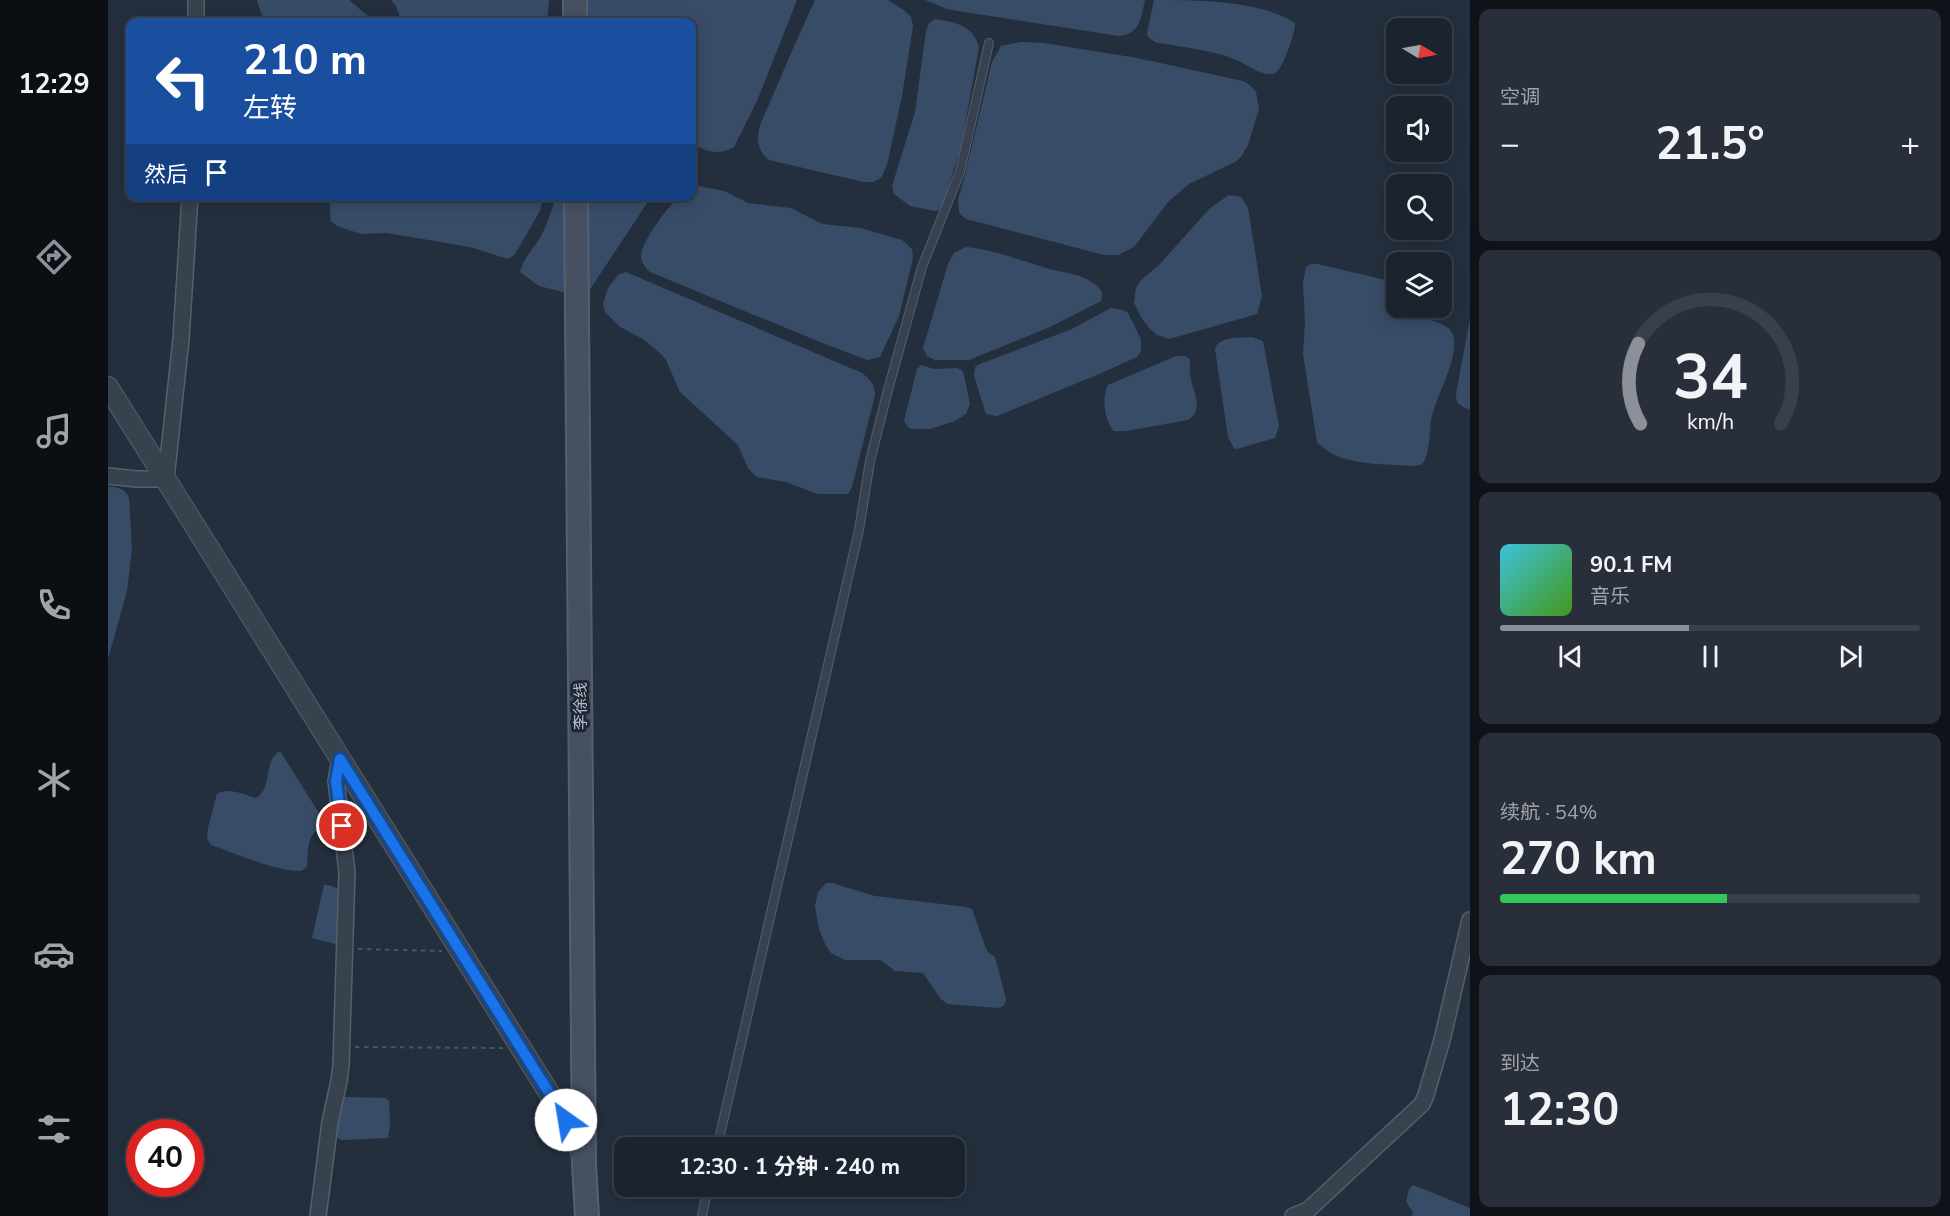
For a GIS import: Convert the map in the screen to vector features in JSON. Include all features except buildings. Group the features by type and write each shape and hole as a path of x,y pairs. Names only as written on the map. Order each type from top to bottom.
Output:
{"main road":[{"path":"575,0 575,18"},
{"name":"李徐线","path":"576,201 584,1165 587,1216"}],"street":[{"path":"195,18 196,0"},
{"path":"166,479 181,339 190,201"},
{"path":"108,387 572,1130 584,1165"},
{"path":"108,476 166,479"},
{"path":"318,1216 330,1122 339,1081 341,1047 347,872 336,781 340,759"},
{"path":"1293,1216 1308,1210 1422,1104 1442,1040 1470,920"}],"lane":[{"path":"720,1137 859,530 870,461 922,267 960,172 989,43"},
{"path":"702,1216 706,1197"}],"path":[{"path":"345,949 460,951"},
{"path":"341,1047 520,1048"}],"water":[{"path":"257,0 349,0 370,18 263,18"},
{"path":"391,0 549,0 547,18 400,18"},
{"path":"570,0 797,0 757,101 734,147 717,152 696,146 696,18 568,18"},
{"path":"815,0 888,0 911,17 913,26 902,96 887,165 881,178 873,182 864,182 769,160 759,146 758,135 762,120"},
{"path":"925,0 1145,0 1138,24 1131,32 1119,36 947,9"},
{"path":"1154,0 1227,3 1280,15 1295,23 1285,58 1275,73 1265,74 1218,54 1155,42 1148,37 1147,33"},
{"path":"935,19 963,26 973,34 979,47 961,147 944,202 939,210 935,211 910,206 894,194 892,186 915,112 926,31 929,23"},
{"path":"1021,42 1044,43 1137,58 1243,81 1256,92 1259,109 1248,145 1235,162 1189,184 1168,202 1134,247 1118,255 1104,255 966,219 959,213 958,200 992,62 1001,46"},
{"path":"696,186 724,191 748,203 791,208 822,224 860,228 902,240 912,249 913,258 899,316 880,357 867,360 650,272 645,267 641,256 645,242 675,201 696,201"},
{"path":"1229,195 1241,197 1248,208 1262,296 1257,314 1169,339 1157,335 1142,319 1134,303 1136,288 1209,209"},
{"path":"329,201 542,201 540,211 515,254 508,259 470,247 387,233 361,234 337,226 331,221"},
{"path":"554,201 648,201 587,294 579,296 539,286 520,272 526,258 540,238"},
{"path":"966,247 995,252 1080,276 1099,288 1102,293 1101,301 1050,327 969,360 935,360 927,356 923,348 948,264 954,253"},
{"path":"1317,264 1386,280 1386,318 1424,318 1440,323 1451,331 1454,339 1452,360 1433,412 1427,454 1421,465 1374,464 1349,460 1326,450 1317,442 1303,354 1305,322 1303,282 1306,267"},
{"path":"626,272 862,373 867,378 873,385 875,395 852,487 848,494 818,494 786,482 757,477 748,468 738,445 680,392 666,360 660,353 643,339 620,327 605,312 603,304 608,288 618,275"},
{"path":"1111,308 1128,313 1141,339 1141,351 1137,357 997,416 986,414 974,376 975,367 1072,329"},
{"path":"1470,319 1470,410 1458,403 1456,394"},
{"path":"1252,337 1263,341 1279,426 1275,438 1237,449 1228,437 1215,349 1225,340"},
{"path":"1176,356 1185,356 1190,359 1190,376 1197,401 1196,412 1193,416 1188,420 1114,431 1108,422 1105,409 1108,385"},
{"path":"921,365 934,369 957,368 962,370 970,404 966,414 955,421 930,429 909,428 904,421 917,369"},
{"path":"108,486 123,490 129,498 132,548 127,591 108,659"},
{"path":"280,751 319,813 321,822 310,840 307,866 302,871 279,868 256,861 211,845 207,839 217,794 231,791 255,798 261,794 271,761"},
{"path":"826,883 875,896 972,909 985,946 988,952 995,957 1006,999 1004,1005 999,1008 947,1004 940,998 923,973 895,971 881,960 845,960 831,953 819,929 815,906 818,892"},
{"path":"324,885 334,887 340,892 338,942 335,944 312,938"},
{"path":"347,1097 385,1098 389,1101 388,1138 341,1140 335,1136 340,1102"},
{"path":"1413,1185 1470,1208 1470,1216 1412,1216 1413,1213 1406,1201 1409,1189"}],"route":[{"path":"342,826 336,781 340,759 566,1120"}]}
